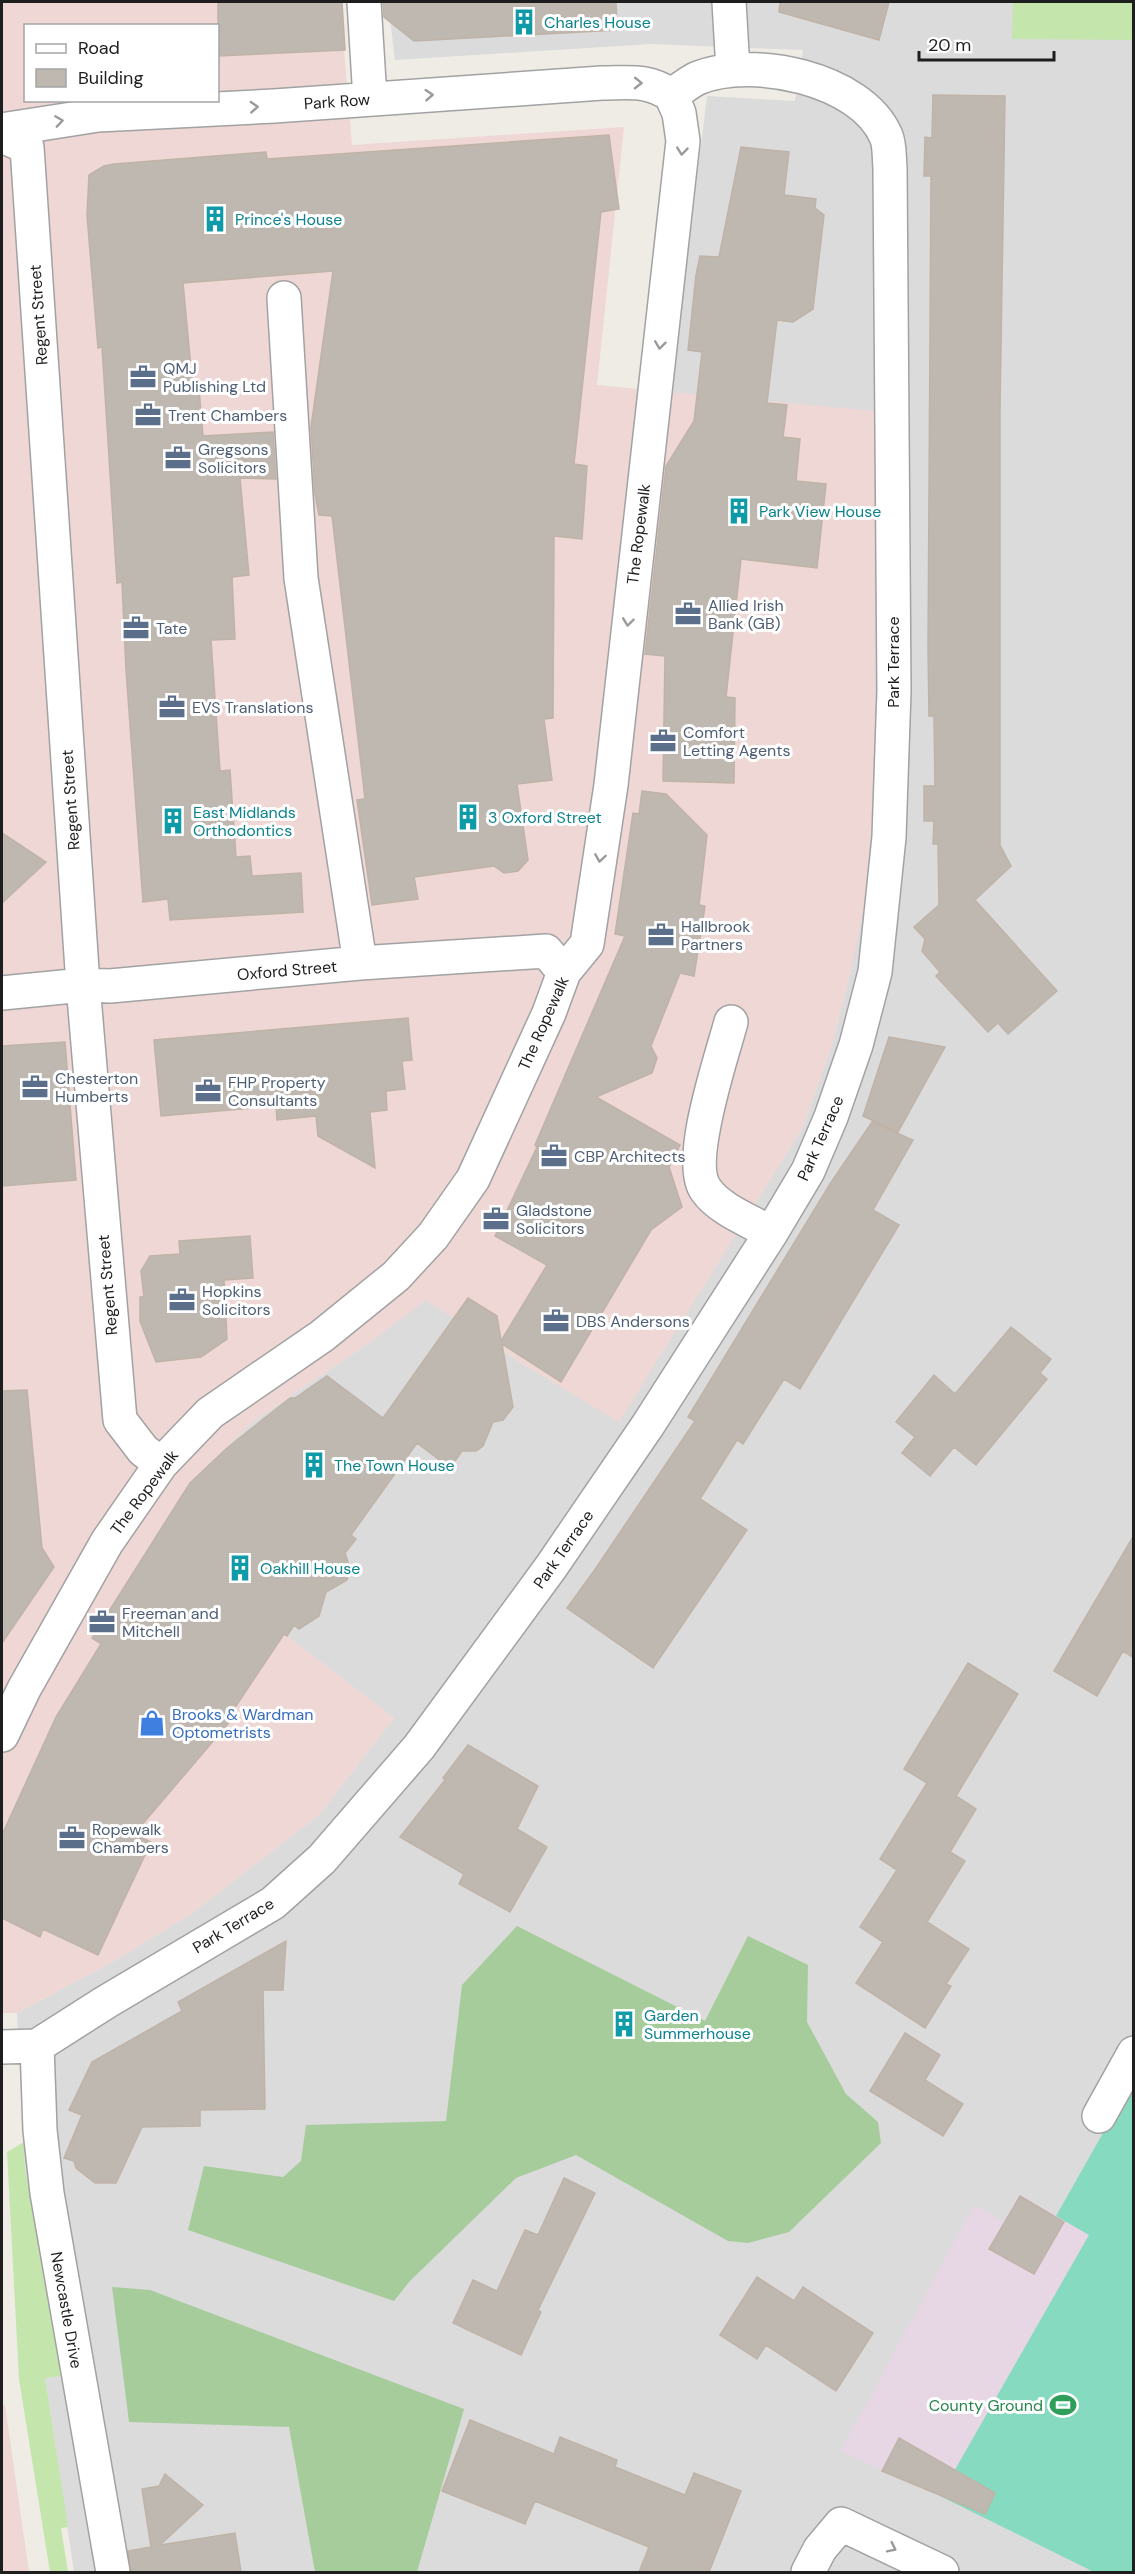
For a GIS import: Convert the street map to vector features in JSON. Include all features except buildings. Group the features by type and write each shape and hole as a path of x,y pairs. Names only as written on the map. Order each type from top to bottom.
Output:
{"street":[{"path":"364,2 370,99"},
{"path":"729,2 733,70"},
{"name":"Park Terrace","path":"37,2046 106,2002 273,1903 322,1859 367,1810 419,1747 551,1568 648,1425 771,1233 808,1171 831,1117 856,1045 874,972 889,837 894,691 888,138 877,121 842,92 827,83 798,75 733,70 699,78 671,95"},
{"name":"Park Row","path":"2,130 98,116 602,83 647,82 671,95"},
{"name":"The Ropewalk","path":"2,1735 24,1689 107,1542 160,1464 210,1413 322,1336 396,1276 433,1236 473,1179 549,1013 564,972 587,944 611,785 683,141 679,113 671,95"},
{"name":"Regent Street","path":"2,136 27,147 83,985 120,1420 143,1450 160,1464"},
{"path":"284,297 301,578 360,963"},
{"name":"Oxford Street","path":"2,993 83,985 110,986 360,963 546,951 564,972"},
{"path":"732,1022 702,1132 699,1167 704,1189 717,1201 771,1233"},
{"path":"2,2047 37,2046"},
{"name":"Newcastle Drive","path":"37,2046 40,2130 46,2193 113,2572"},
{"path":"1099,2116 1134,2053"},
{"path":"808,2572 820,2549 841,2524 942,2572"}],"shaded area":[{"path":"2,2 340,2 352,145 624,127 597,385 874,411 875,794 864,906 852,966 832,1044 803,1127 619,1422 523,1364 426,1300 370,1342 251,1423 196,1477 151,1545 287,1636 394,1718 319,1815 191,1914 114,1961 17,2013 2,2013"},
{"path":"388,2 1133,2 1133,2572 74,2572 45,2378 61,2376 25,2168 17,2013 114,1961 191,1914 319,1815 394,1718 287,1636 151,1545 196,1477 251,1423 370,1342 431,1295 427,1300 523,1364 619,1421 803,1127 832,1044 852,966 671,391 707,96 795,101 803,50 651,44 395,60"},
{"path":"1019,2194 1089,2234 940,2496 841,2451 974,2205 1003,2221"},
{"path":"2,2404 5,2405 29,2572 2,2572"}],"green space":[{"path":"1013,2 1133,2 1133,40 1012,39"},
{"path":"517,1926 705,2021 748,1936 808,1965 807,2022 846,2094 878,2122 881,2143 789,2232 748,2243 728,2241 576,2155 516,2178 409,2282 394,2301 188,2230 204,2166 283,2177 301,2161 306,2125 446,2121 462,1985"},
{"name":"County Ground","path":"1133,2080 1133,2572 1094,2572 940,2496 1089,2235 1056,2216"},
{"path":"24,2142 25,2168 61,2376 45,2378 68,2527 61,2528 68,2572 50,2572 19,2379 7,2152"},
{"path":"112,2287 150,2290 464,2409 417,2572 315,2572 289,2427 129,2422"}],"place":[{"name":"Charles House","path":"524,22"},
{"name":"Prince's House","path":"215,219"},
{"name":"QMJ Publishing Ltd","path":"143,377"},
{"name":"Trent Chambers","path":"148,415"},
{"name":"Gregsons Solicitors","path":"178,458"},
{"name":"Park View House","path":"739,511"},
{"name":"Allied Irish Bank (GB)","path":"688,614"},
{"name":"Tate","path":"136,628"},
{"name":"EVS Translations","path":"172,707"},
{"name":"Comfort Letting Agents","path":"663,741"},
{"name":"3 Oxford Street","path":"468,817"},
{"name":"East Midlands Orthodontics","path":"173,821"},
{"name":"Hallbrook Partners","path":"661,935"},
{"name":"Chesterton Humberts","path":"35,1087"},
{"name":"FHP Property Consultants","path":"208,1091"},
{"name":"CBP Architects","path":"554,1156"},
{"name":"Gladstone Solicitors","path":"496,1219"},
{"name":"Hopkins Solicitors","path":"182,1300"},
{"name":"DBS Andersons","path":"556,1321"},
{"name":"The Town House","path":"314,1465"},
{"name":"Oakhill House","path":"240,1568"},
{"name":"Freeman and Mitchell","path":"102,1622"},
{"name":"Brooks & Wardman Optometrists","path":"152,1723"},
{"name":"Ropewalk Chambers","path":"72,1838"},
{"name":"Garden Summerhouse","path":"624,2024"},
{"name":"County Ground","path":"1063,2405"}]}
